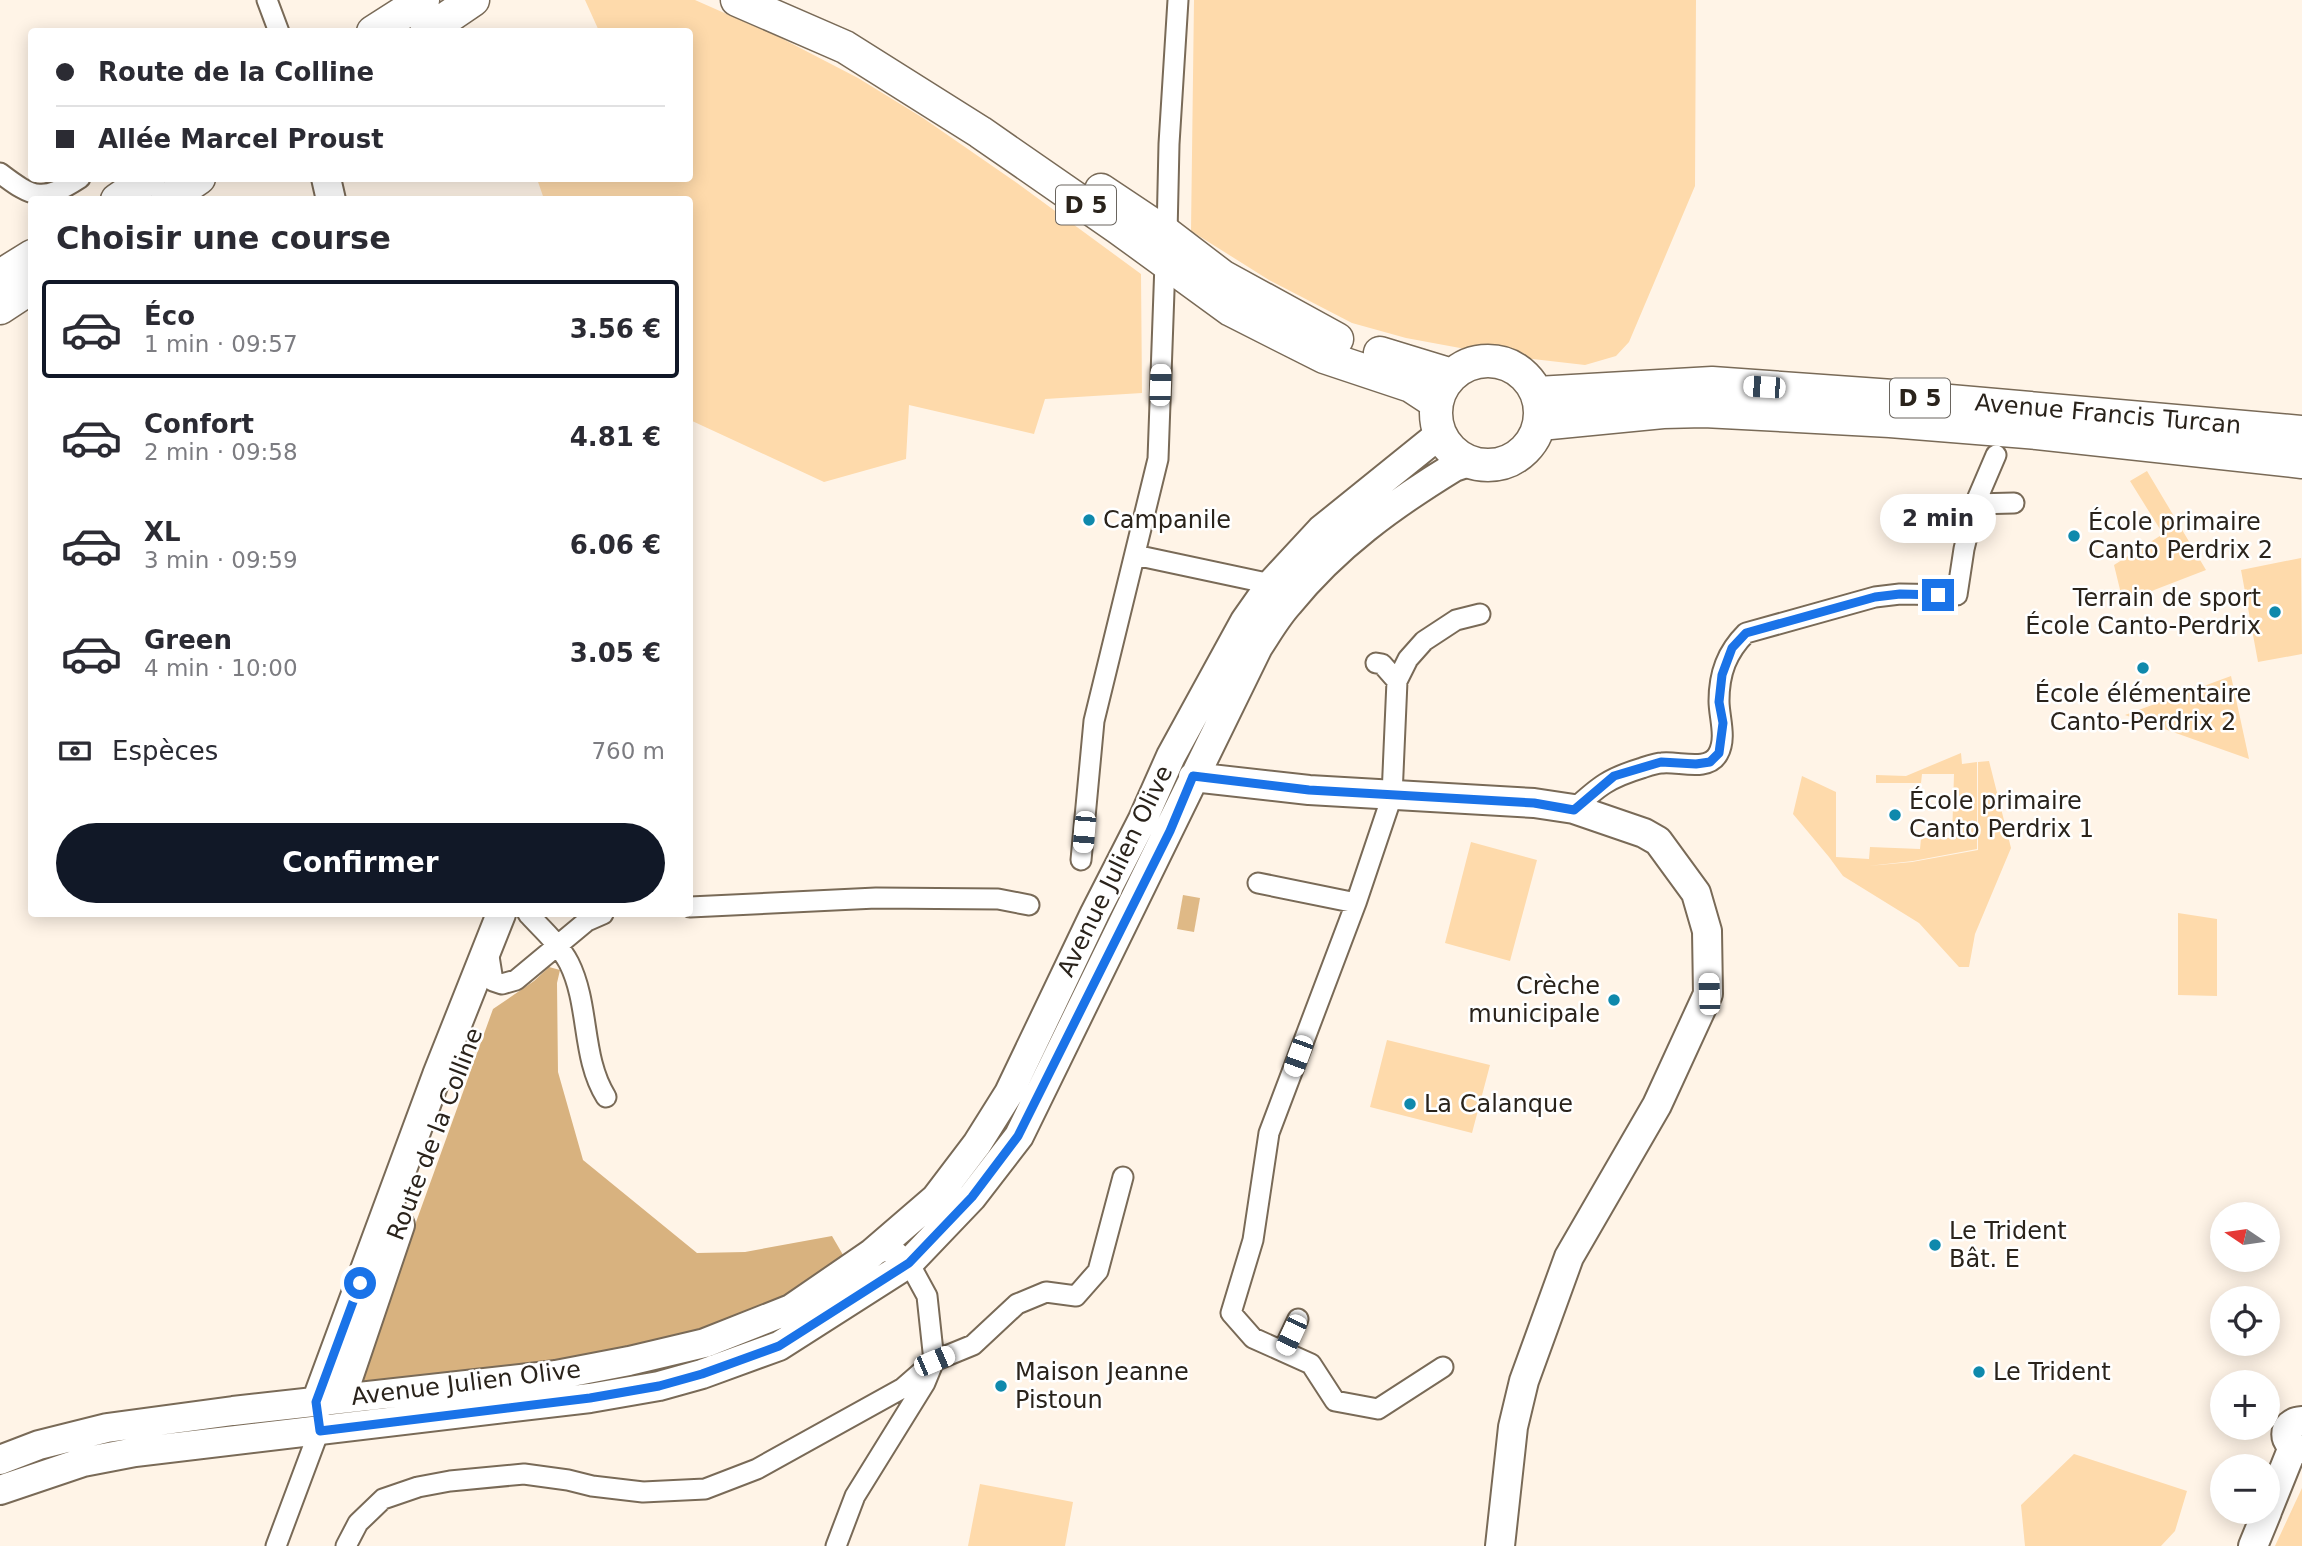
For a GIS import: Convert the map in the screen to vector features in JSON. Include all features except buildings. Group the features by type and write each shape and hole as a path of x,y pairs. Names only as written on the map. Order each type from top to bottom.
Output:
{"main road":[{"path":"379,28 423,0"},
{"path":"432,28 473,0"},
{"name":"D 5","path":"737,0 845,47 1166,248 1222,276 1330,337 1452,375"},
{"name":"D 5","path":"772,0 848,30 919,68 1166,248 1231,310 1324,357 1411,386 1438,419"},
{"path":"123,196 143,182"},
{"path":"173,196 193,182"},
{"path":"0,276 28,258"},
{"path":"0,308 28,290"},
{"path":"1499,362 1522,373 1537,393 1541,409 1540,424 1525,451 1499,465 1469,462 1452,451 1438,419 1442,388 1452,375 1474,363 1499,362"},
{"name":"Avenue Francis Turcan","path":"1537,393 1712,383 2302,432"},
{"name":"Avenue Francis Turcan","path":"1540,424 1663,412 1704,411 1890,421 2037,433 2302,462"},
{"name":"Avenue Julien Olive","path":"0,1460 39,1445 107,1428 556,1375 629,1361 705,1343 792,1309 871,1254 936,1198 1000,1107 1143,819 1171,756 1234,638 1271,584 1321,530 1438,419"},
{"name":"Avenue Julien Olive","path":"0,1490 83,1462 135,1452 590,1398 659,1386 702,1374 779,1346 909,1263 972,1197 1018,1136 1258,647 1287,605 1364,527 1454,467 1469,462"},
{"name":"Avenue Julien Olive","path":"1193,776 1192,756 1224,677 1234,638"},
{"path":"1193,776 1309,790 1534,803 1574,810 1644,832 1658,841 1696,892 1707,931 1709,994 1657,1105 1569,1257 1524,1381 1513,1427 1500,1546"},
{"name":"Route de la Colline","path":"329,1400 432,1088 500,917"},
{"name":"Route de la Colline","path":"329,1400 518,917"},
{"path":"2280,1483 2297,1448 2287,1441 2286,1433 2289,1426 2296,1421 2302,1421"},
{"path":"2253,1546 2262,1524"}],"street":[{"path":"267,0 278,28"},
{"path":"1082,860 1094,721 1157,459 1169,144 1178,0"},
{"path":"0,173 22,190 44,196 59,192 74,182"},
{"path":"1574,810 1614,776 1661,762 1710,762 1719,753 1723,723 1719,702 1722,675 1732,648 1746,633 1875,597 1900,594 1957,595 1975,503 1996,454"},
{"path":"1975,503 2014,503"},
{"path":"1135,555 1271,584"},
{"path":"1443,1367 1378,1409 1335,1401 1311,1364 1253,1339 1231,1313 1253,1240 1269,1133 1356,903 1392,796 1397,681 1408,659 1424,641 1456,620 1480,614"},
{"path":"1376,663 1382,664 1397,681"},
{"path":"1258,883 1356,903"},
{"path":"693,907 876,898 998,899 1028,905"},
{"path":"531,917 557,945 570,965 583,1008 597,1084 606,1097"},
{"path":"488,948 493,981 502,984 516,980 587,920 595,917"},
{"name":"Avenue Julien Olive","path":"909,1263 915,1237 960,1184 1000,1107"},
{"path":"346,1546 358,1523 383,1500 418,1487 450,1481 524,1474 643,1492 705,1489 757,1469 903,1388 934,1361 973,1345 1017,1304 1046,1292 1076,1296 1098,1271 1123,1177"},
{"path":"836,1546 855,1496 921,1390 934,1361 927,1296 909,1263 895,1250 871,1254"},
{"path":"1283,1351 1298,1319"},
{"name":"Route de la Colline","path":"276,1546 320,1431 329,1400"}],"shaded area":[{"path":"585,0 695,0 779,37 858,78 923,118 1141,274 1142,393 1045,399 1034,434 909,405 906,459 824,482 693,421 693,196 543,196 538,182 693,182 693,28 598,28"},
{"path":"1194,0 1696,0 1695,186 1629,342 1616,356 1585,365 1498,355 1406,338 1352,323 1269,280 1191,231"},
{"path":"2147,471 2206,570 2123,602 2114,565 2163,534 2130,481"},
{"name":"Terrain de sport École Canto-Perdrix","path":"2301,558 2302,654 2258,662 2241,570"},
{"path":"2231,676 2249,759 2125,715"},
{"path":"1961,753 1962,764 1977,762 1977,849 1868,866 1912,862 1978,850 1978,762 1989,761 2011,848 1975,934 1969,967 1959,967 1919,923 1843,876 1793,814 1802,776 1836,792 1836,857 1869,859 1870,847 1920,849 1921,838 1952,838 1954,774 1922,774 1921,783 1876,783 1876,775 1906,776"},
{"path":"1471,842 1537,860 1510,961 1445,943"},
{"path":"1183,895 1200,898 1194,932 1177,929"},
{"path":"2178,913 2217,919 2217,996 2178,995"},
{"path":"549,967 560,970 557,983 558,1072 583,1160 697,1253 745,1252 832,1236 846,1260 789,1302 703,1337 555,1369 380,1384 359,1380 493,1009 534,981"},
{"path":"1387,1040 1490,1065 1472,1133 1370,1107"},
{"path":"2074,1454 2187,1491 2175,1531 2161,1546 2025,1546 2021,1505"},
{"path":"980,1484 1073,1502 1065,1546 968,1546"},
{"path":"2302,1488 2302,1546 2275,1546"}],"place":[{"name":"Campanile","path":"1089,520"},
{"name":"École primaire Canto Perdrix 2","path":"2074,536"},
{"name":"Terrain de sport École Canto-Perdrix","path":"2275,612"},
{"name":"École élémentaire Canto-Perdrix 2","path":"2143,668"},
{"name":"École primaire Canto Perdrix 1","path":"1895,815"},
{"name":"Crèche municipale","path":"1614,1000"},
{"name":"La Calanque","path":"1410,1104"},
{"name":"Le Trident Bât. E","path":"1935,1245"},
{"name":"Le Trident","path":"1979,1372"},
{"name":"Maison Jeanne Pistoun","path":"1001,1386"}],"route":[{"path":"360,1283 316,1402 320,1431 590,1398 659,1386 721,1368 779,1346 909,1263 972,1197 1018,1136 1170,831 1193,776 1309,790 1534,803 1574,810 1614,776 1661,762 1710,762 1719,753 1723,723 1719,702 1722,675 1732,648 1746,633 1875,597 1900,594 1938,595"}]}
